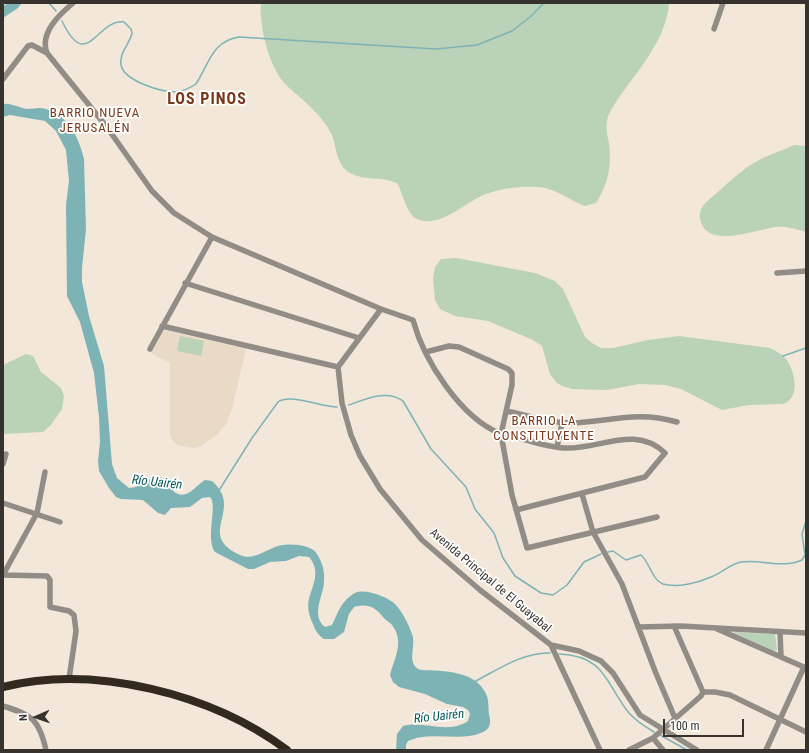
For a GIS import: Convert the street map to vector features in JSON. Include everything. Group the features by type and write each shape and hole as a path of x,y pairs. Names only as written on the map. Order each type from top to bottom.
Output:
{"highway":[{"path":"3,687 28,682 69,679 131,685 183,698 217,710 243,722 287,750"}],"street":[{"path":"47,53 46,42 52,25 56,19 73,3"},
{"path":"714,29 723,3"},
{"path":"3,79 28,46 32,45 47,53 106,126 160,201 174,214 212,237 381,309 413,320 426,352 452,393 466,410 484,425 500,434 557,447 570,448 633,439 651,443 664,453 645,477 516,510"},
{"path":"150,349 212,237"},
{"path":"777,273 806,271"},
{"path":"186,283 359,338"},
{"path":"162,326 338,367 381,309"},
{"path":"426,352 449,346 459,347 510,370 513,379 500,434 516,510 527,548 657,517"},
{"name":"Avenida Principal de El Guayabal","path":"338,367 342,403 356,446 369,470 394,507 422,540 480,590 550,646 600,750"},
{"path":"506,411 562,423 576,423 637,416 660,418 677,422"},
{"path":"557,447 562,423"},
{"path":"45,472 36,515 4,575 47,576 50,584 50,608 69,611 74,615 76,631 69,679"},
{"path":"582,494 593,532 619,576 675,718"},
{"path":"3,503 60,522"},
{"path":"674,626 703,692"},
{"path":"638,627 712,627 806,633"},
{"path":"712,627 805,668 766,750"},
{"path":"780,632 780,658"},
{"path":"550,646 579,651 601,661 613,673 635,709 646,720 697,750"},
{"path":"629,750 653,738 701,696 703,692"},
{"path":"703,692 714,692 730,695 806,732"},
{"path":"3,706 25,713 34,719 46,750"},
{"path":"653,738 663,750"}],"shaded area":[{"path":"164,330 246,349 232,409 226,424 217,435 201,446 194,448 178,445 173,441 170,434 170,363 151,353"}],"green space":[{"path":"261,3 669,3 661,34 608,116 606,127 610,160 608,175 604,189 596,203 585,206 544,188 518,187 498,190 486,194 478,197 453,213 435,220 426,221 417,219 410,213 397,183 361,177 345,170 339,161 332,135 328,128 312,108 287,86 275,69 266,47 262,23"},
{"path":"794,145 806,146 806,232 791,228 776,227 723,236 713,234 706,230 701,222 700,214 706,202 752,164"},
{"path":"456,258 535,273 555,281 563,289 585,337 601,348 613,348 648,340 679,336 770,348 777,351 786,359 792,370 795,384 792,396 789,401 783,404 749,405 722,410 681,389 665,385 639,384 607,390 572,389 562,386 557,383 550,374 542,346 533,340 488,321 455,316 440,309 435,300 433,278 435,267 441,259"},
{"path":"180,336 204,341 201,356 177,351"},
{"path":"26,354 33,356 41,372 61,388 64,396 62,409 51,425 43,432 3,434 3,365"},
{"path":"733,633 775,634 777,650 774,651"}],"water":[{"path":"9,3 22,3 18,8 3,18 3,6"},
{"name":"Río Uairén","path":"3,104 9,104 27,109 44,108 54,112 67,122 76,136 82,151 84,159 86,229 82,282 89,316 104,366 112,464 117,478 129,488 134,488 154,477 162,478 175,492 182,495 189,493 205,480 212,481 221,492 224,502 220,530 221,539 227,547 240,555 249,557 254,556 278,546 288,545 299,545 310,548 317,554 324,570 323,587 318,611 321,622 325,627 332,625 343,603 355,593 370,592 392,601 400,610 411,630 413,638 412,659 416,667 421,670 449,672 468,677 476,681 482,687 488,698 490,724 486,730 474,735 426,736 417,738 408,741 406,750 396,750 397,734 403,726 419,725 452,727 468,721 470,714 468,710 463,707 447,704 425,694 399,687 393,682 390,675 396,657 398,638 392,625 374,608 363,605 354,607 349,614 344,632 334,639 324,639 316,630 310,618 308,602 315,578 315,567 309,557 299,556 286,561 270,562 254,569 248,569 215,552 211,539 213,507 210,497 202,498 190,507 171,508 165,515 158,513 143,500 121,499 116,497 109,488 99,471 99,417 94,373 80,322 67,296 66,205 69,181 66,150 56,131 45,121 10,115 3,117"}],"waterway":[{"path":"49,3 56,11"},
{"path":"62,21 71,36 78,43 85,44 106,28 115,23 124,22 131,29 132,33 121,60 121,65 124,71 136,81 153,88 176,92 196,84 212,54 217,48 230,39 239,37 436,49 477,45 512,31 530,17 544,3"},
{"path":"783,356 806,348"},
{"path":"349,405 383,395 397,397 403,401 431,449 466,487 475,509 494,533 503,558 515,576 541,593 553,595 567,585 584,562 601,554"},
{"path":"218,492 252,438 278,402 290,399 337,407"},
{"path":"608,552 613,551 626,560 641,555 647,562 656,579 663,584 675,585 694,583 715,575 741,562 749,561 787,564 802,560 805,555 802,534 806,521"},
{"path":"474,682 501,667 530,655 550,653"},
{"path":"559,654 575,656 586,660 595,666 603,673 629,713 640,723 654,732"},
{"path":"660,735 687,750"}],"district":[{"name":"LOS PINOS","path":"207,100"},
{"name":"BARRIO NUEVA JERUSALÉN","path":"95,122"},
{"name":"BARRIO LA CONSTITUYENTE","path":"544,430"}]}
